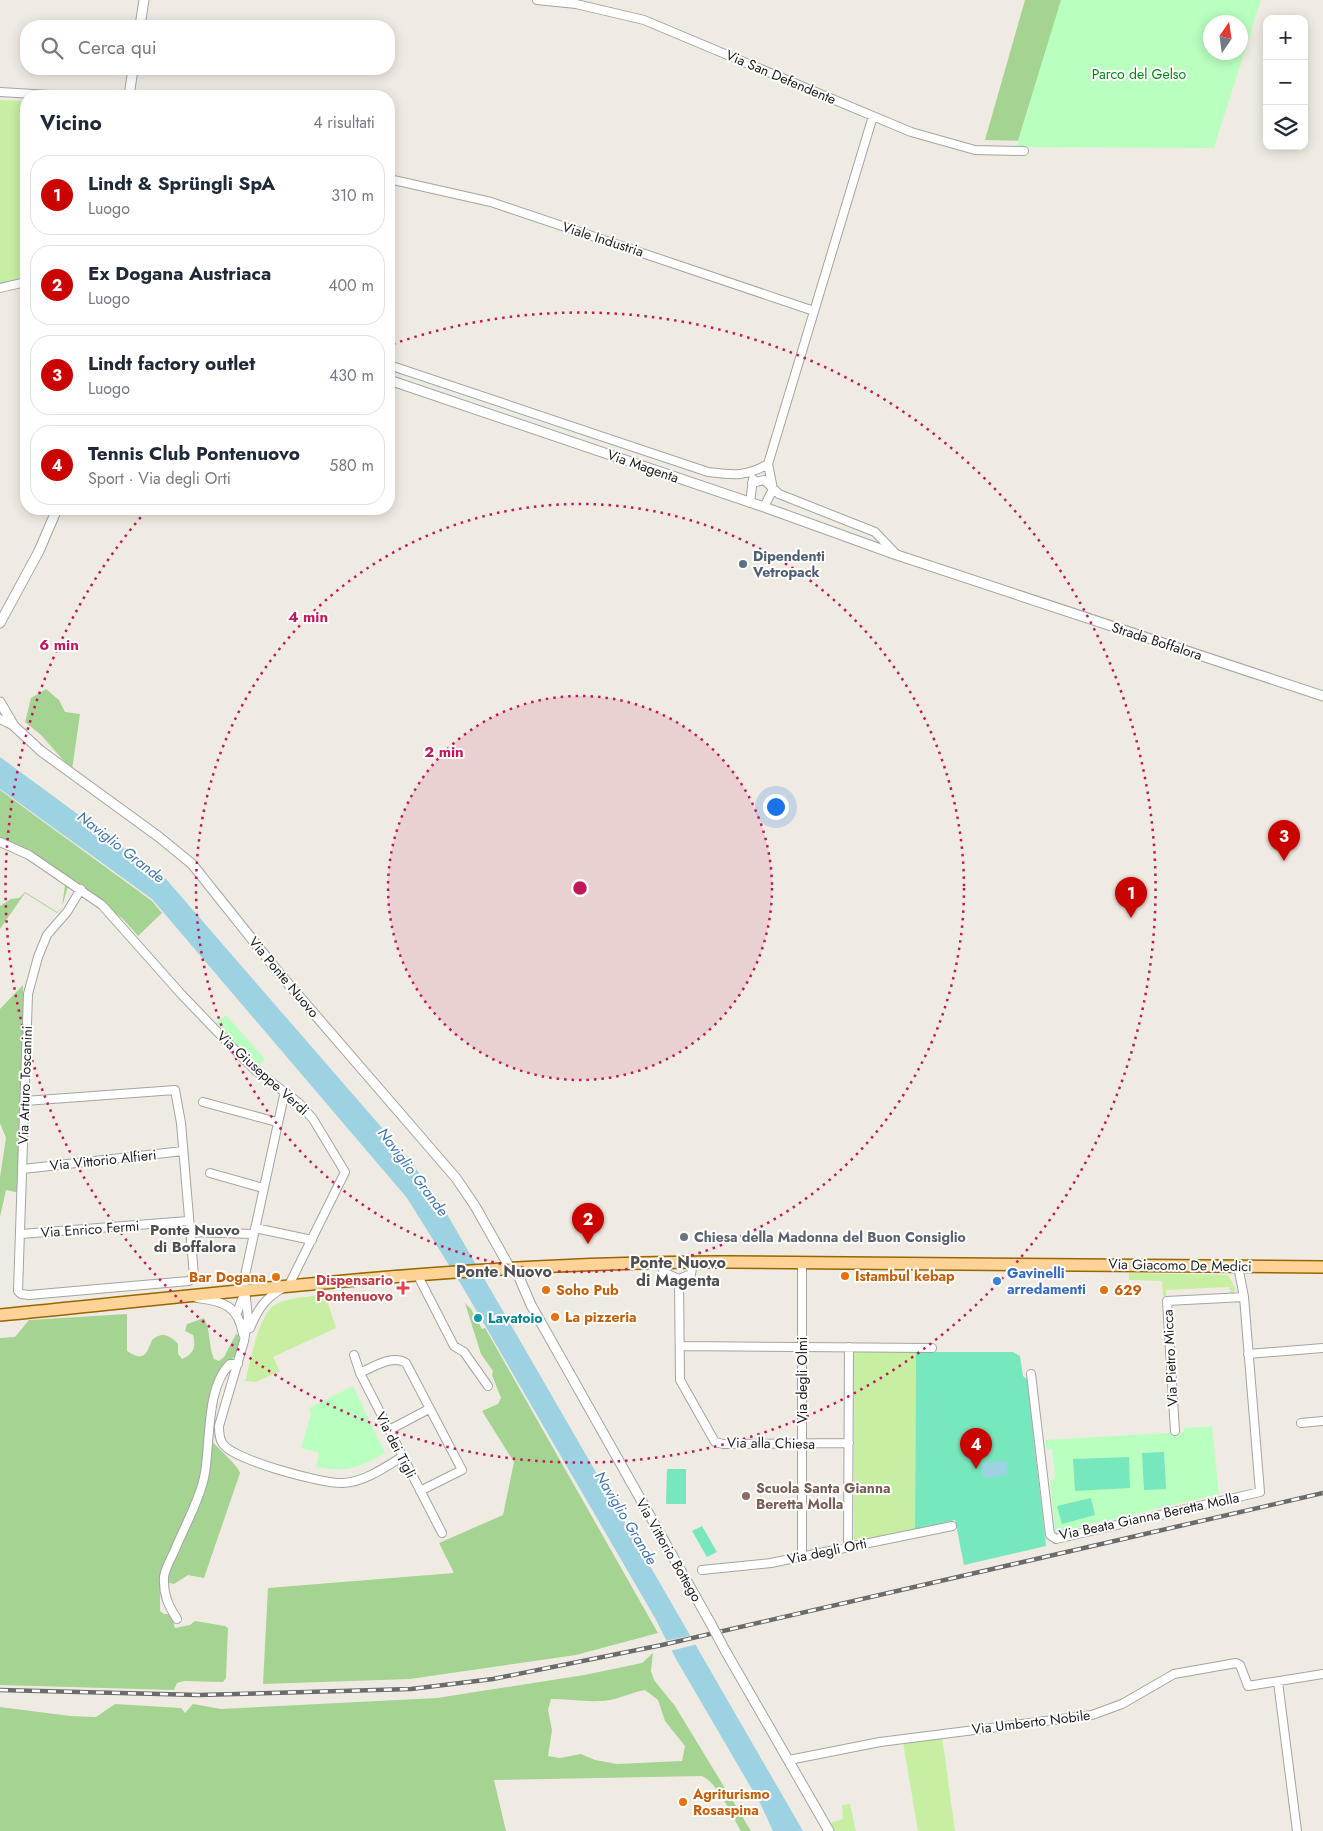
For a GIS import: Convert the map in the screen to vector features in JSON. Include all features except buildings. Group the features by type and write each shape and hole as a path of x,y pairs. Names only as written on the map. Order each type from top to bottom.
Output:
{"main road":[{"name":"Via Giacomo De Medici","path":"0,1314 439,1274 504,1269 662,1263 802,1262 1323,1267"}],"street":[{"path":"141,20 144,0"},
{"name":"Via San Defendente","path":"537,0 576,4 644,20 911,132 975,150 1024,151"},
{"path":"130,90 132,75"},
{"path":"0,92 20,93"},
{"path":"764,508 773,489 768,464 873,116"},
{"name":"Viale Industria","path":"395,180 491,202 814,311"},
{"path":"0,288 20,283"},
{"name":"Via Magenta","path":"395,367 708,472 734,475 754,472"},
{"name":"Via Magenta","path":"395,382 990,586"},
{"path":"750,503 754,472 768,464"},
{"name":"Via Magenta","path":"752,483 764,480 778,494 875,532 897,555"},
{"path":"0,623 39,551 54,515"},
{"name":"Strada Boffalora","path":"990,586 1323,696"},
{"name":"Via Ponte Nuovo","path":"0,702 14,726 41,751 159,837 192,864 279,973 456,1178 475,1206 504,1269"},
{"name":"Via Ponte Nuovo","path":"0,720 14,726"},
{"name":"Via Giuseppe Verdi","path":"0,842 30,855 102,905 182,995 255,1070 285,1091 313,1120 345,1169 312,1240 287,1287"},
{"name":"Via Arturo Toscanini","path":"81,890 67,912 47,935 38,957 28,994 18,1286 21,1294 102,1288"},
{"path":"25,1101 174,1090 181,1123 194,1276 189,1281 102,1288 104,1304"},
{"path":"285,1091 244,1280 248,1318 238,1364 219,1426 223,1444 230,1452 270,1467 308,1477 343,1483 366,1477 402,1457"},
{"path":"203,1102 277,1122"},
{"name":"Via Vittorio Alfieri","path":"23,1168 183,1151"},
{"path":"210,1173 263,1188"},
{"name":"Via Enrico Fermi","path":"21,1234 188,1221"},
{"path":"189,1232 255,1231 312,1240"},
{"path":"662,1263 663,1272 679,1279 691,1274 693,1262"},
{"name":"Via degli Olmi","path":"802,1262 802,1558"},
{"path":"1238,1266 1244,1297 1248,1354 1323,1348"},
{"name":"Via Vittorio Bottego","path":"504,1269 518,1277 535,1313 829,1831"},
{"path":"418,1276 454,1346 464,1352 488,1386"},
{"name":"Via alla Chiesa","path":"679,1279 680,1380 716,1442 723,1444 849,1443"},
{"path":"244,1341 256,1313 263,1303 287,1287"},
{"path":"237,1313 245,1291"},
{"path":"182,1297 219,1303 237,1313 241,1321 244,1341"},
{"name":"Via Pietro Micca","path":"1174,1431 1167,1301 1244,1297"},
{"path":"680,1346 932,1348"},
{"path":"848,1547 849,1347"},
{"name":"Via Beata Gianna Beretta Molla","path":"1031,1374 1050,1535 1056,1539 1260,1492 1248,1354"},
{"name":"Via dei Tigli","path":"354,1355 360,1373 442,1533"},
{"path":"360,1373 390,1360 402,1360 462,1470 420,1491"},
{"path":"177,1619 168,1606 164,1591 164,1574 198,1500 204,1475 216,1390 225,1368 230,1364 238,1364"},
{"path":"389,1430 429,1409"},
{"path":"1302,1423 1323,1421"},
{"name":"Via degli Orti","path":"702,1570 802,1558 952,1526"},
{"name":"Via Umberto Nobile","path":"789,1760 894,1740 1092,1715 1122,1704 1174,1674 1236,1663 1240,1665 1246,1685 1278,1682"},
{"path":"1297,1831 1278,1682 1323,1674"}],"green space":[{"path":"1025,0 1063,0 1024,141 985,140"},
{"name":"Parco del Gelso","path":"1061,0 1261,0 1248,41 1248,15 1203,15 1203,60 1242,60 1214,148 1016,147"},
{"path":"0,100 20,101 20,279 0,283"},
{"path":"46,689 59,700 65,712 80,714 72,770 41,735 25,722 31,698"},
{"path":"0,790 152,901 162,913 138,936 123,919 70,879 62,907 65,885 35,861 0,846"},
{"path":"25,892 57,912 62,907 57,913 25,893 0,929 0,906 11,899 19,898"},
{"path":"23,985 24,1048 20,1193 6,1190 0,1217 0,1177 6,1138 0,1123 0,1009"},
{"path":"226,1015 265,1059 258,1066 240,1052 215,1024"},
{"path":"1129,1273 1228,1275 1236,1290 1231,1294 1229,1287 1166,1290 1166,1296 1163,1297 1162,1281 1129,1280"},
{"path":"325,1294 336,1328 273,1357 280,1371 256,1382 245,1381 260,1327 270,1309 276,1304 287,1300"},
{"path":"465,1303 471,1309 482,1329 485,1328 658,1633 576,1655 410,1679 263,1684 268,1588 454,1573 439,1543 503,1515 514,1462 482,1411 498,1404 501,1398 492,1375 493,1371 481,1354"},
{"path":"127,1314 127,1351 137,1356 146,1353 152,1340 156,1337 166,1335 178,1344 178,1354 182,1359 186,1357 192,1352 194,1343 193,1335 185,1331 187,1324 204,1318 208,1328 214,1359 219,1361 224,1357 236,1334 240,1336 237,1354 221,1370 210,1439 240,1473 204,1578 188,1575 174,1584 160,1581 160,1611 164,1614 171,1614 175,1628 190,1625 195,1621 228,1628 226,1678 223,1682 184,1681 177,1683 174,1690 0,1685 0,1338 15,1337 29,1320"},
{"path":"854,1352 916,1352 915,1529 854,1541"},
{"path":"916,1352 1013,1352 1020,1356 1023,1376 1027,1379 1046,1546 964,1565 955,1520 915,1529"},
{"path":"353,1386 385,1453 352,1468 327,1469 316,1467 319,1453 301,1448 311,1414 309,1408"},
{"path":"1212,1426 1219,1494 1055,1533 1050,1480 1055,1479 1052,1449 1046,1449 1045,1440 1184,1432 1184,1428"},
{"path":"1164,1452 1166,1489 1144,1490 1142,1453"},
{"path":"1129,1457 1130,1488 1075,1491 1073,1459"},
{"path":"667,1469 686,1469 686,1504 666,1504"},
{"path":"1091,1498 1095,1515 1062,1524 1057,1506"},
{"path":"702,1526 717,1552 707,1557 692,1531"},
{"path":"653,1653 651,1671 654,1680 675,1706 751,1831 741,1831 719,1792 702,1776 494,1780 506,1831 0,1831 0,1707 70,1716 96,1717 115,1704 181,1708 185,1713 193,1704 221,1709 437,1698 584,1675 642,1663","holes":["645,1690 658,1700 665,1721 685,1746 682,1761 617,1764 595,1760 581,1754 560,1758 548,1756 552,1730 548,1710 551,1699 607,1700"]},
{"path":"942,1736 955,1831 918,1831 903,1742"},
{"path":"850,1804 856,1831 834,1831 830,1823 843,1819 842,1805"}],"water":[{"name":"Naviglio Grande","path":"0,757 166,879 409,1159 440,1202 803,1831 773,1831 760,1803 676,1659 655,1618 462,1286 407,1198 152,899 0,789"},
{"path":"1006,1461 1008,1475 983,1478 981,1463"}],"pier":[{"path":"693,1635 698,1644 670,1651 665,1641"}],"railway":[{"path":"0,1690 199,1695 411,1689 493,1679 662,1645 1323,1493"}],"place":[{"name":"Dipendenti Vetropack","path":"743,564"},
{"name":"Lindt factory outlet","path":"1284,861"},
{"name":"Lindt & Sprüngli SpA","path":"1131,918"},
{"name":"Chiesa della Madonna del Buon Consiglio","path":"684,1237"},
{"name":"Ex Dogana Austriaca","path":"588,1244"},
{"name":"Istambul kebap","path":"845,1276"},
{"name":"Bar Dogana","path":"276,1277"},
{"name":"Gavinelli arredamenti","path":"997,1281"},
{"name":"Dispensario Pontenuovo","path":"403,1288"},
{"name":"Soho Pub","path":"546,1290"},
{"name":"629","path":"1104,1290"},
{"name":"La pizzeria","path":"555,1317"},
{"name":"Lavatoio","path":"478,1318"},
{"name":"Tennis Club Pontenuovo","path":"976,1469"},
{"name":"Scuola Santa Gianna Beretta Molla","path":"746,1496"},
{"name":"Agriturismo Rosaspina","path":"683,1802"}],"district":[{"name":"Ponte Nuovo di Boffalora","path":"195,1238"},
{"name":"Ponte Nuovo","path":"504,1271"},
{"name":"Ponte Nuovo di Magenta","path":"678,1271"}]}
